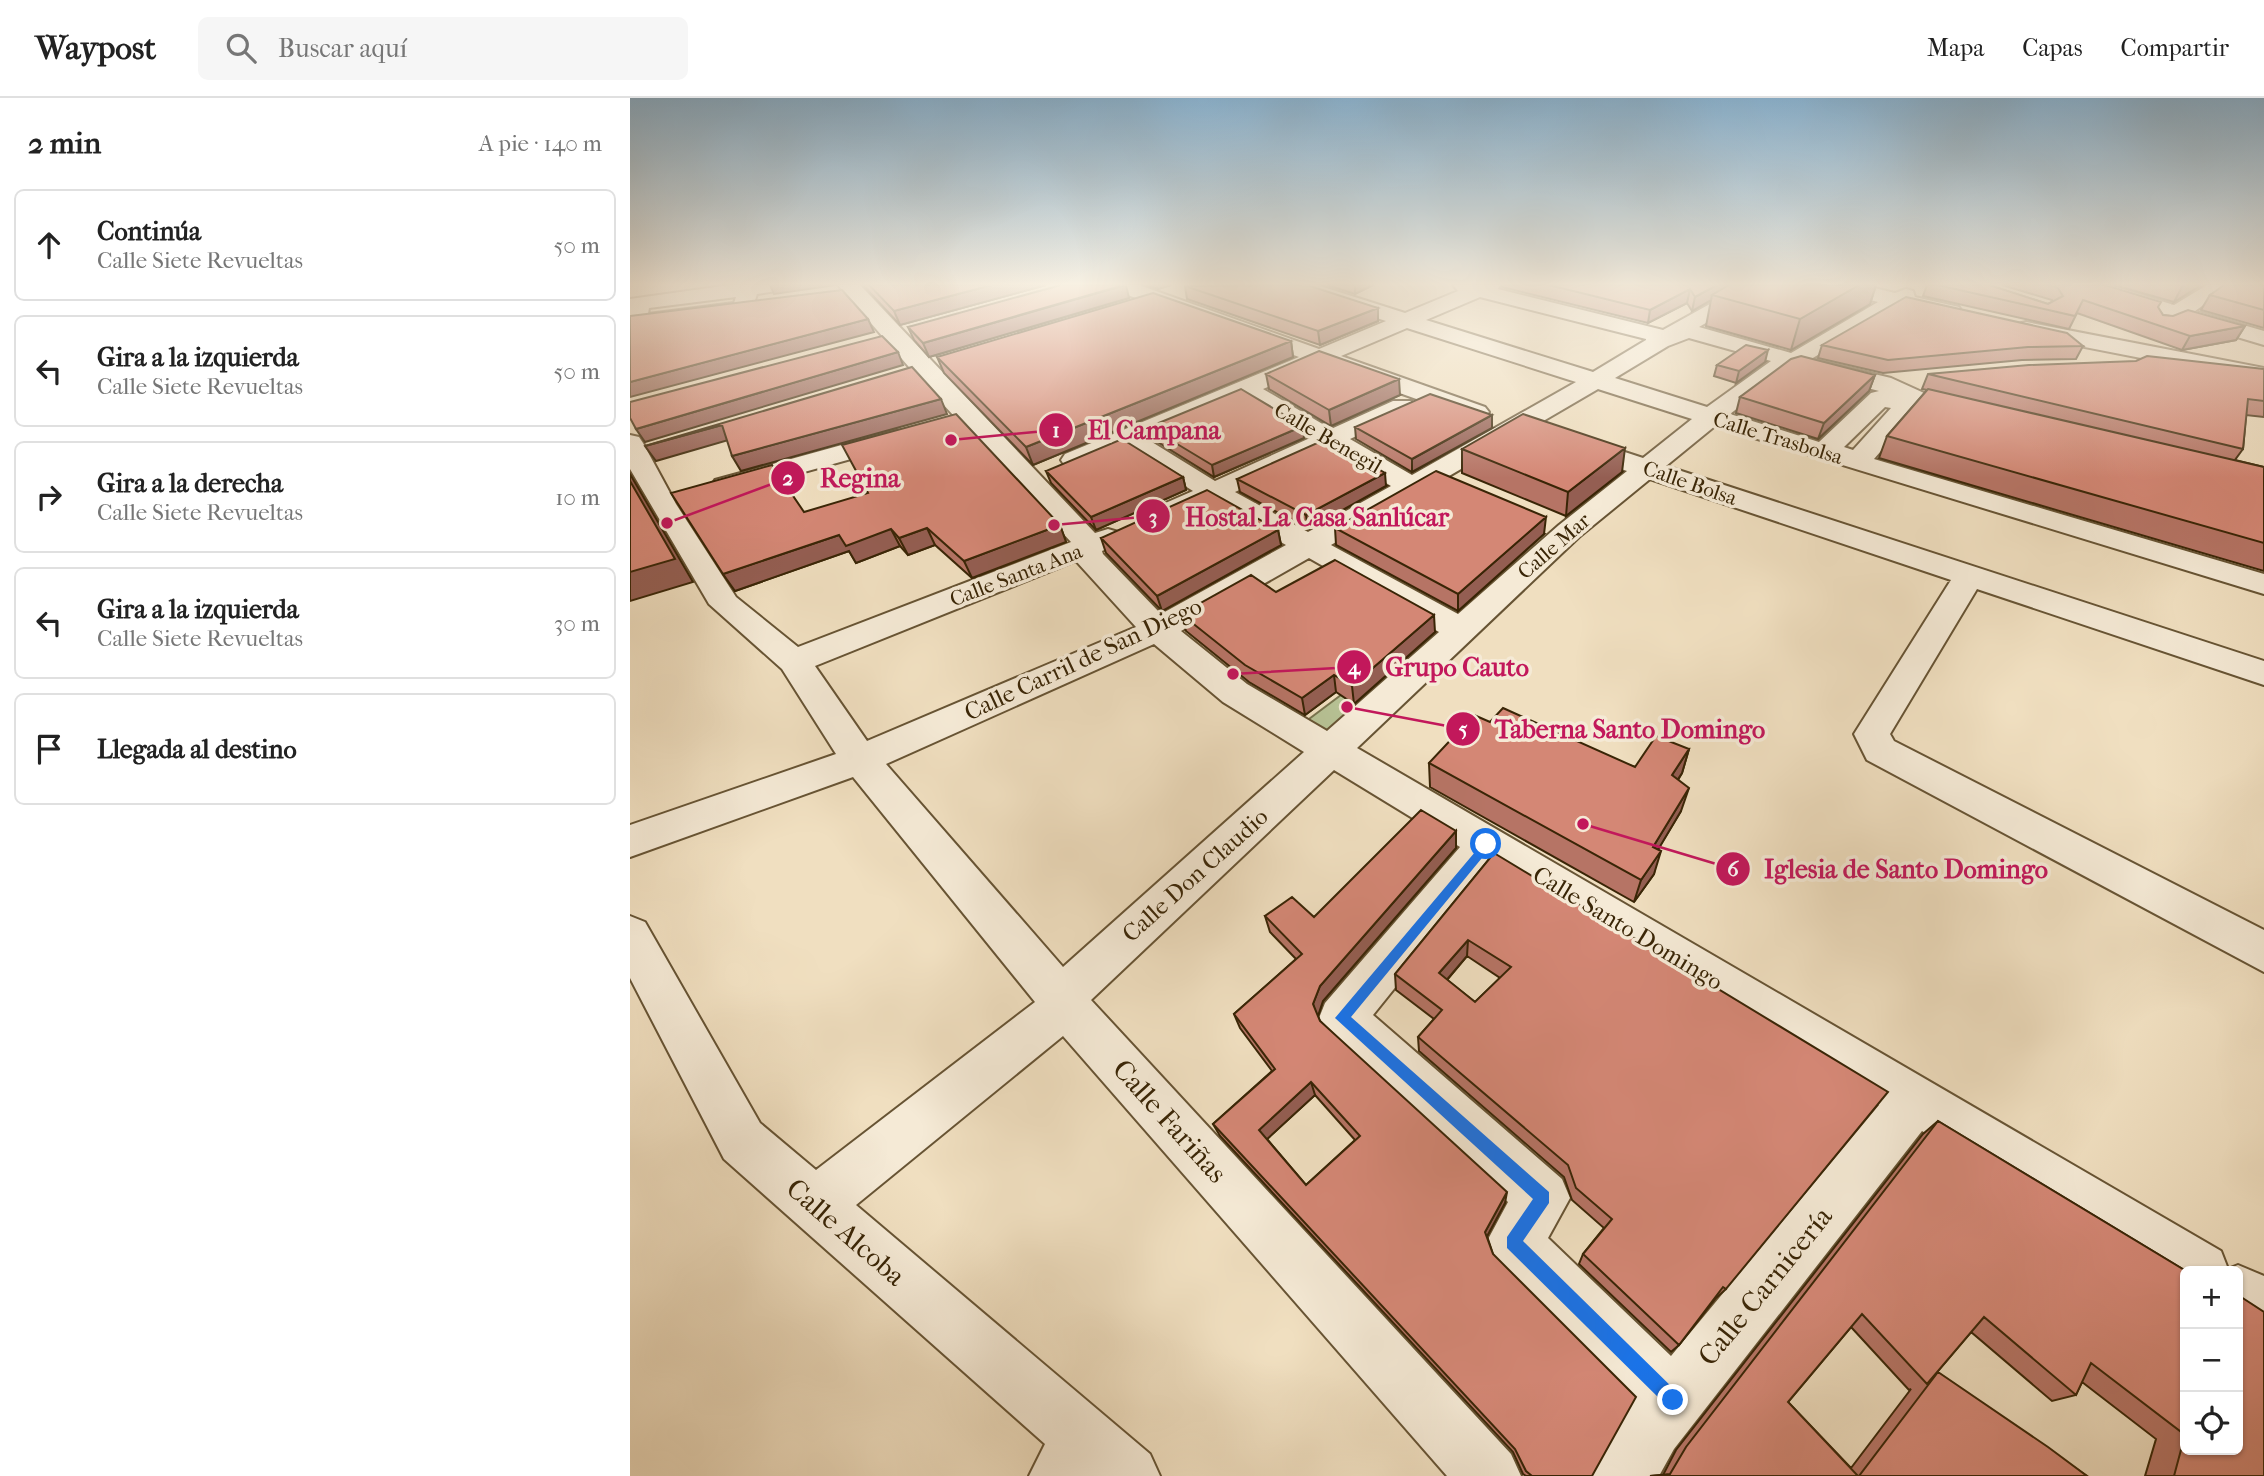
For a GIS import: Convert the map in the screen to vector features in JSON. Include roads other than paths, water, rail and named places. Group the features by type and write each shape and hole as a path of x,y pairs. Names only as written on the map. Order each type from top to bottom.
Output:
{"street":[{"name":"Calle Santo Domingo","path":"905,349 1085,540 1088,556 1157,630 1235,693 2193,1266"},
{"name":"Calle Bolsa","path":"1294,349 1645,469 2264,673"},
{"path":"1027,480 1338,349"},
{"name":"Calle Trasbolsa","path":"1498,349 1710,417 2264,584"},
{"name":"Calle Carril de San Diego","path":"630,841 860,760 1157,630 1519,426 1649,349"},
{"path":"1751,349 1859,380 1881,383 1933,378"},
{"name":"Calle Mar","path":"1330,752 1461,630 1557,526 1645,469 1777,368 1795,362 1809,349"},
{"path":"2097,349 2109,357 2107,363 2099,367 2264,360"},
{"path":"2123,349 2264,375"},
{"path":"896,377 949,362"},
{"path":"1881,383 1927,402 1994,419"},
{"name":"Calle Benegil","path":"1245,389 1330,440 1424,480 1472,489"},
{"name":"Calle Santa Ana","path":"794,660 1086,548 1427,395"},
{"path":"942,425 968,418"},
{"path":"684,497 915,433"},
{"path":"1128,438 1214,492 1461,630"},
{"name":"Calle Fariñas","path":"643,448 684,497 725,604 794,660 860,760 1063,1002 1489,1476"},
{"path":"1969,577 1872,734 1880,750 2264,952"},
{"name":"Calle Don Claudio","path":"814,1205 1063,1002 1330,752"},
{"path":"1486,844 1342,1018 1543,1198 1513,1243 1673,1400"},
{"name":"Calle Alcoba","path":"630,935 742,1141 1092,1464"},
{"name":"Calle Carnicería","path":"1624,1476 1652,1427 1914,1101"},
{"path":"2243,1296 2264,1308"}],"place":[{"name":"El Campana","path":"951,440"},
{"name":"Regina","path":"667,523"},
{"name":"Hostal La Casa Sanlúcar","path":"1054,525"},
{"name":"Grupo Cauto","path":"1233,674"},
{"name":"Taberna Santo Domingo","path":"1347,707"},
{"name":"Iglesia de Santo Domingo","path":"1583,824"}]}
